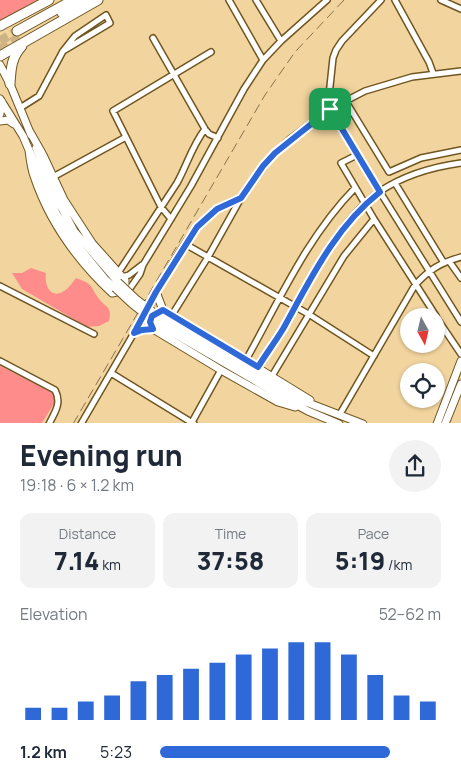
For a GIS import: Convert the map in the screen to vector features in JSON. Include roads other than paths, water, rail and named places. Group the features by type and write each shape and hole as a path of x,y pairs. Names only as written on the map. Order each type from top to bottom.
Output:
{"highway":[{"path":"0,36 2,25 49,0"},
{"path":"0,56 21,36 73,0"},
{"path":"0,45 3,48 9,48 21,36 85,0"},
{"path":"10,84 13,57 21,36 98,0"}],"street":[{"path":"229,0 263,60"},
{"path":"256,0 281,41"},
{"path":"30,132 64,200 117,283 121,296 126,294 140,274 143,265 218,138 244,89 263,60 281,41 327,0"},
{"path":"381,0 342,41 336,50 333,58 328,105 428,271 461,320"},
{"path":"395,0 429,62 433,73"},
{"path":"441,0 461,9"},
{"path":"20,108 39,96 63,51 75,36 106,15 110,23 63,51"},
{"path":"153,38 205,129 209,134 218,138"},
{"path":"171,219 161,207 113,111 211,52"},
{"path":"0,66 3,75 10,84 40,162 74,231 117,283 136,299 157,323 221,370 278,402 308,411 337,423"},
{"path":"172,315 208,257 241,198 263,166 275,153 330,109 365,91 433,73 461,70"},
{"path":"345,100 389,172 421,158 461,150"},
{"path":"0,114 1,101"},
{"path":"1,101 29,150 60,219 72,238 105,279 117,283"},
{"path":"0,121 8,120 16,125"},
{"path":"117,283 181,176 190,153 205,129"},
{"path":"53,177 126,137"},
{"path":"357,155 341,163 430,308"},
{"path":"258,367 333,243 365,204 380,192 417,172 461,162"},
{"path":"395,183 447,262 461,278"},
{"path":"246,360 316,235 335,209 356,188"},
{"path":"83,423 185,244 197,227 217,209 241,198"},
{"path":"272,376 344,256 374,219"},
{"path":"185,244 295,306 374,356"},
{"path":"340,414 415,286 428,271 461,257"},
{"path":"117,283 143,265"},
{"path":"0,286 94,334"},
{"path":"156,292 163,310 323,408"},
{"path":"163,310 152,316 150,322 157,323 298,399 361,423"},
{"path":"134,333 157,323"},
{"path":"157,323 308,411"},
{"path":"445,330 461,354"},
{"path":"0,361 55,390 58,396 58,404 49,423"},
{"path":"437,423 461,361"},
{"path":"111,373 192,423 221,370"},
{"path":"445,423 461,384"}],"tunnel":[{"path":"0,41 17,31"},
{"path":"0,49 20,37"}],"railway":[{"path":"74,423 265,95 295,52 344,0"}]}
